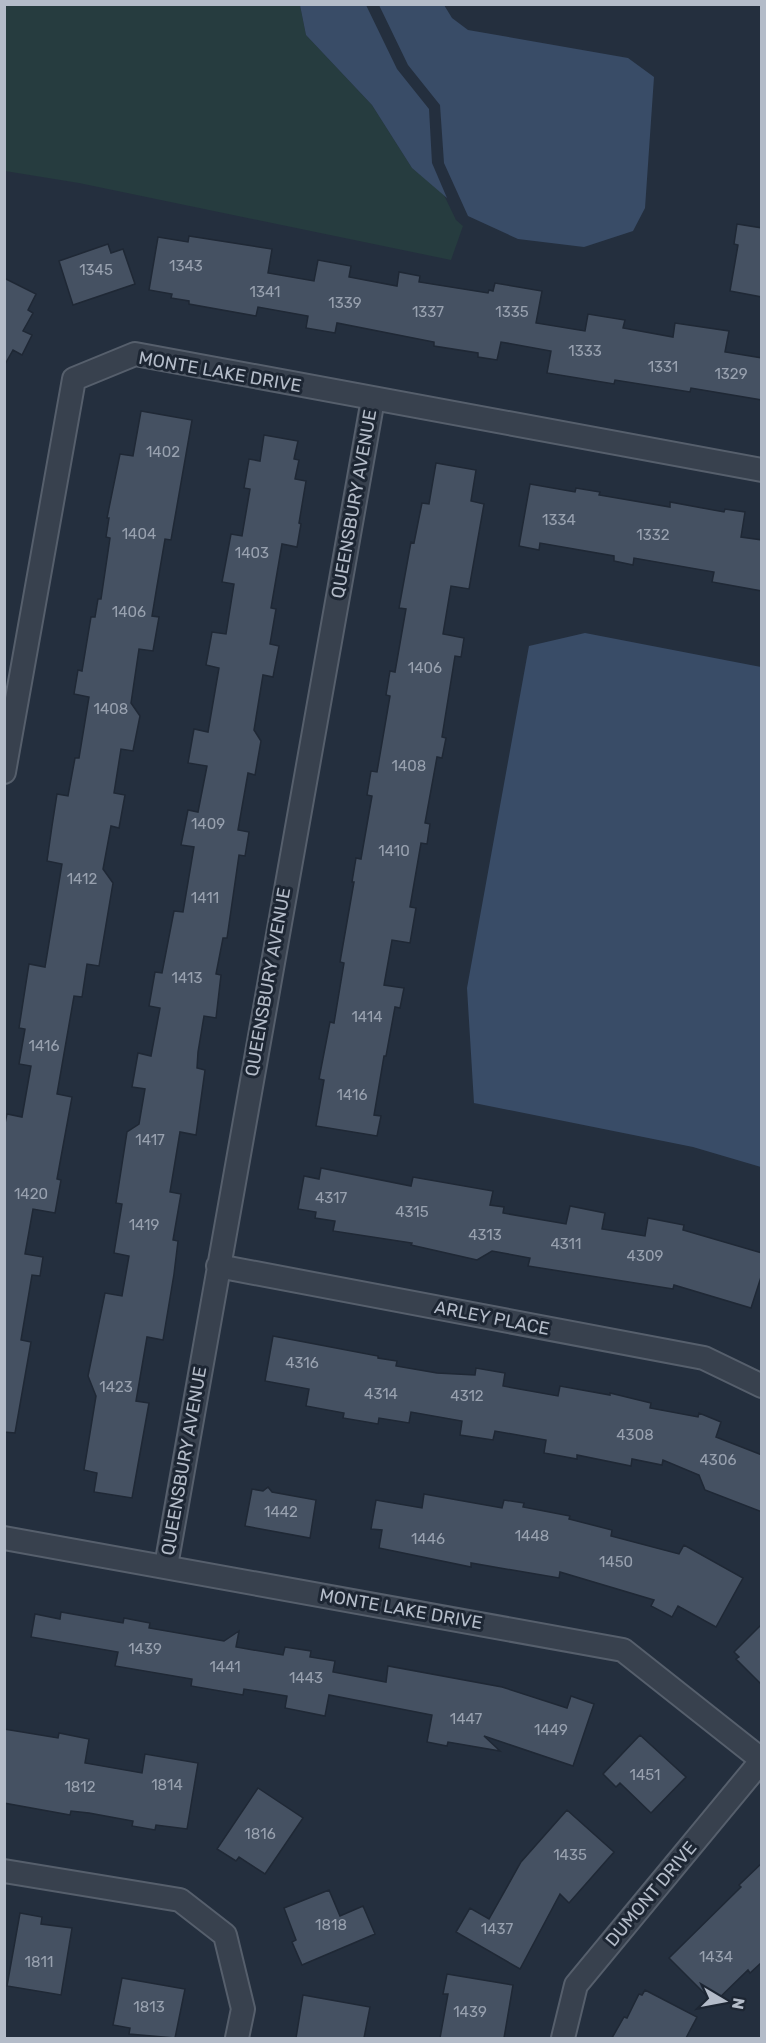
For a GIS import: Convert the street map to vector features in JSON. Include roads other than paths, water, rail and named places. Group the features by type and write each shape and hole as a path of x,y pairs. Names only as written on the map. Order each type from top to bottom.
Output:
{"street":[{"name":"MONTE LAKE DRIVE","path":"4,772 74,380 135,354 762,470"},
{"name":"QUEENSBURY AVENUE","path":"166,1566 373,399"},
{"name":"ARLEY PLACE","path":"218,1266 704,1358 762,1386"},
{"name":"MONTE LAKE DRIVE","path":"4,1538 623,1650 762,1760"},
{"name":"DUMONT DRIVE","path":"563,2038 576,1984 762,1760"},
{"path":"4,1871 180,1900 225,1935 243,2009 237,2038"}],"water":[{"path":"300,5 366,5 397,69 429,109 432,163 447,198 412,168 372,105 306,35"},
{"path":"379,5 444,5 452,18 468,30 628,58 654,77 645,208 633,231 584,247 518,239 468,216 444,163 440,105 408,65"},
{"path":"585,633 761,667 761,1167 693,1147 474,1103 467,988 529,646"}]}
